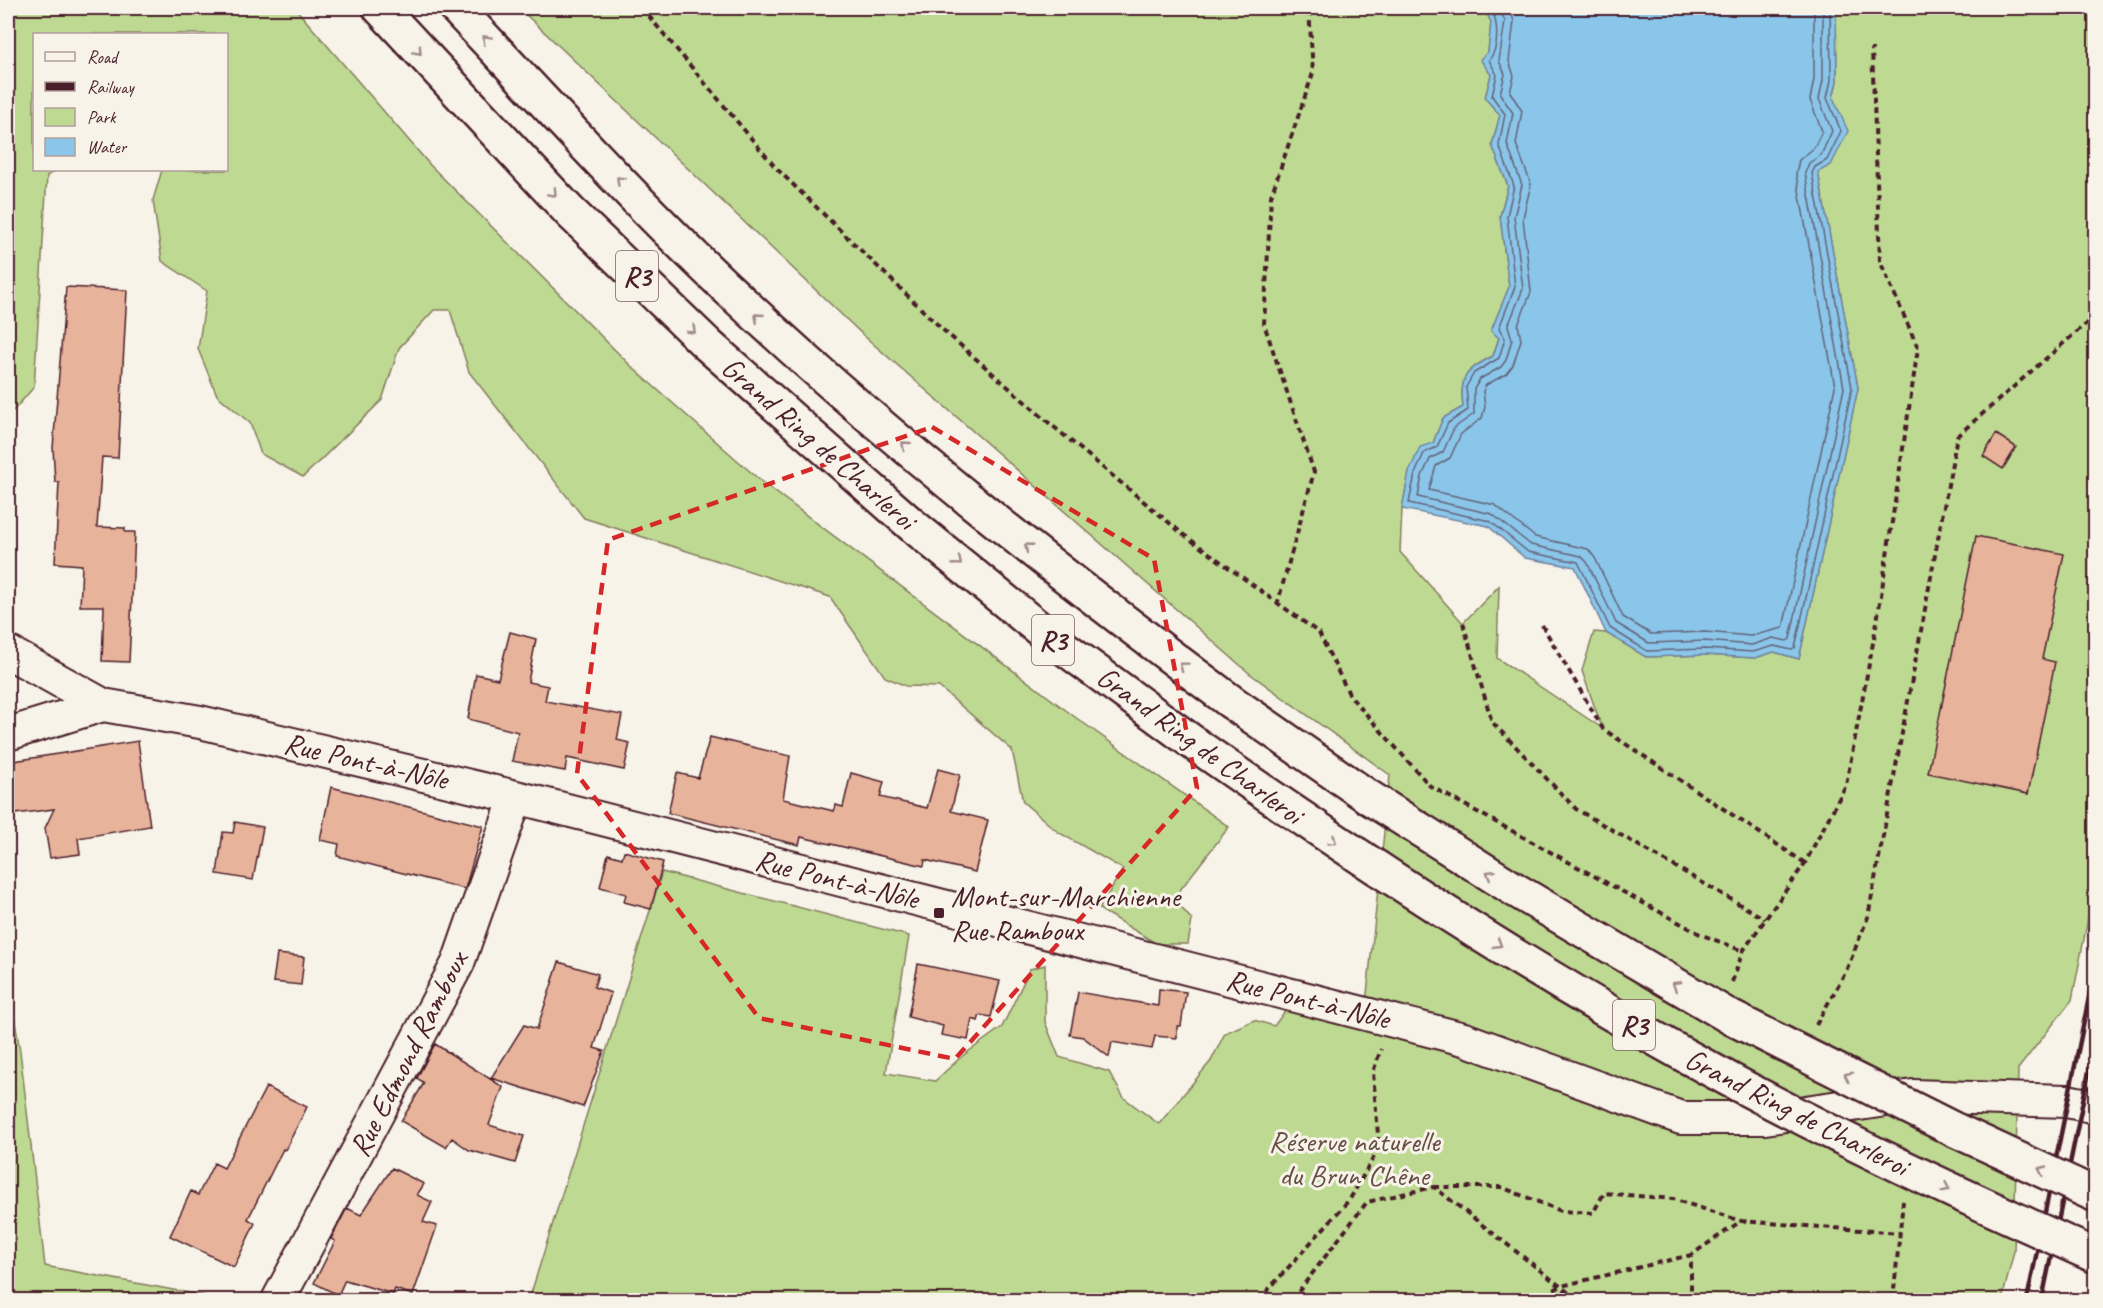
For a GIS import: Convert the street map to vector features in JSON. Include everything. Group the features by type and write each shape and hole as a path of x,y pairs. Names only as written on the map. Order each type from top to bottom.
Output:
{"highway":[{"name":"Grand Ring de Charleroi","path":"380,8 570,212 708,345 948,555 1048,636 1199,747 1336,843 1491,940 1708,1068 1933,1182 2096,1256"},
{"name":"Grand Ring de Charleroi","path":"456,8 607,168 744,304 949,484 1085,593 1230,701 1367,796 1517,891 1730,1017 1953,1129 2096,1195"}],"street":[{"path":"8,652 103,705"},
{"name":"Rue Pont-à-Nôle","path":"8,734 103,705 200,722 516,797 1464,1039 1681,1118 1765,1118 1913,1096 2067,1101 2096,1107"},
{"name":"Rue Edmond Ramboux","path":"278,1300 290,1284 411,1046 458,963 516,797"}],"path":[{"path":"642,8 776,168 942,329 1048,422 1175,527 1277,605 1319,633 1350,696 1430,786 1700,934 1743,951"},
{"path":"1277,605 1314,472 1264,324 1271,196 1313,73 1309,8"},
{"path":"1731,985 1743,951 1805,864 1846,784 1876,622 1918,348 1880,261 1872,48"},
{"path":"1814,1030 1846,971 1868,917 1957,436 2096,315"},
{"path":"1463,623 1492,722 1576,809 1765,919"},
{"path":"1542,625 1603,729 1805,864"},
{"path":"1259,1300 1350,1198 1379,1148 1373,1072 1391,1020"},
{"path":"1434,1187 1578,1300"},
{"path":"1292,1300 1367,1202 1434,1187 1502,1187 1561,1211 1593,1213 1604,1193 1673,1199 1741,1221 1900,1233"},
{"path":"1536,1300 1561,1286 1691,1255 1741,1221"},
{"path":"1691,1255 1691,1300"}],"highlighted area":[{"path":"932,427 1154,559 1197,788 955,1059 759,1018 577,774 608,540"}],"green space":[{"path":"8,8 295,8 430,165 633,368 762,482 1075,717 1229,827 1180,890 1179,905 1192,920 1188,944 1157,944 1099,909 1123,869 1058,832 1023,802 1012,750 939,687 906,686 885,677 830,597 584,518 469,372 450,310 434,310 399,348 382,400 303,477 261,454 250,423 217,395 198,349 207,291 162,261 153,200 162,171 228,171 228,33 33,33 33,171 54,171 47,176 34,387 13,411 8,411"},
{"name":"Réserve naturelle du Brun Chêne","path":"519,8 1484,8 1491,22 1488,52 1491,75 1485,98 1500,115 1492,145 1508,186 1500,216 1509,287 1491,331 1499,337 1493,356 1466,375 1462,388 1463,407 1443,418 1433,443 1409,472 1402,509 1400,552 1463,623 1499,586 1497,658 1602,728 1582,671 1594,632 1606,633 1646,657 1705,655 1755,658 1774,652 1799,659 1858,388 1818,172 1847,131 1833,98 1837,81 1836,8 2095,8 2095,883 2072,1000 2018,1069 2014,1251 2002,1300 529,1300 662,872 909,936 886,1073 935,1081 961,1057 1002,1027 1030,969 1045,965 1045,1022 1059,1057 1109,1072 1124,1098 1159,1124 1211,1061 1225,1033 1254,1020 1274,1026 1296,996 1365,1013 1390,775 1249,673 863,335"},
{"path":"8,979 20,1051 45,1266 227,1300 8,1300"}],"water":[{"path":"1484,8 1836,8 1837,81 1833,98 1848,131 1831,165 1818,172 1858,388 1799,659 1774,652 1755,658 1705,655 1646,657 1606,633 1575,567 1525,558 1488,526 1402,509 1409,472 1420,447 1433,443 1443,418 1463,407 1462,388 1466,375 1493,356 1499,338 1491,331 1509,287 1500,216 1508,186 1492,145 1500,115 1485,98 1491,75 1480,59 1488,52 1491,22"}],"building":[{"path":"66,287 127,290 118,458 102,457 97,527 125,528 125,532 135,532 129,662 102,661 104,606 80,606 82,565 55,563 59,482 55,482 53,448"},
{"path":"1996,434 2016,447 2003,469 1983,456"},
{"path":"1976,536 2064,554 2042,659 2055,662 2028,794 1928,773"},
{"path":"510,632 536,639 528,682 548,686 545,701 622,715 617,740 630,743 624,770 567,758 565,771 512,761 518,732 468,719 476,674 498,679"},
{"path":"710,737 790,756 783,799 834,811 836,805 843,807 851,773 884,782 880,797 927,808 938,769 960,775 951,811 988,820 975,872 925,860 924,866 801,837 799,845 668,813 677,773 698,778"},
{"path":"138,741 150,826 78,838 80,854 50,858 45,828 54,809 8,815 8,762"},
{"path":"331,787 483,826 465,889 337,856 339,844 320,840"},
{"path":"235,822 263,827 253,880 217,874 223,832 233,833"},
{"path":"624,851 663,862 651,909 624,902 626,894 600,887 608,854 622,858"},
{"path":"277,954 304,957 301,985 273,982"},
{"path":"559,962 598,974 594,987 611,993 594,1048 604,1051 583,1107 491,1078 524,1025 537,1029"},
{"path":"918,964 1000,981 991,1017 980,1015 978,1021 972,1019 968,1040 941,1035 943,1026 908,1017"},
{"path":"1159,989 1186,992 1181,1026 1177,1026 1177,1038 1155,1036 1152,1049 1112,1042 1109,1057 1083,1037 1070,1035 1078,992 1158,1006"},
{"path":"435,1044 503,1087 489,1125 524,1136 515,1163 469,1150 452,1138 446,1147 401,1121 424,1083 417,1078"},
{"path":"266,1087 307,1107 248,1219 255,1223 234,1267 170,1236 191,1191 198,1195 214,1163 224,1168"},
{"path":"392,1168 424,1184 417,1195 432,1202 423,1222 437,1226 413,1295 395,1289 393,1294 345,1280 338,1295 314,1283 335,1241 331,1239 347,1208 361,1215"}],"railway":[{"path":"2027,1300 2096,963"},
{"path":"2042,1300 2096,1037"}],"place":[{"name":"Mont-sur-Marchienne Rue Ramboux","path":"939,913"}]}
